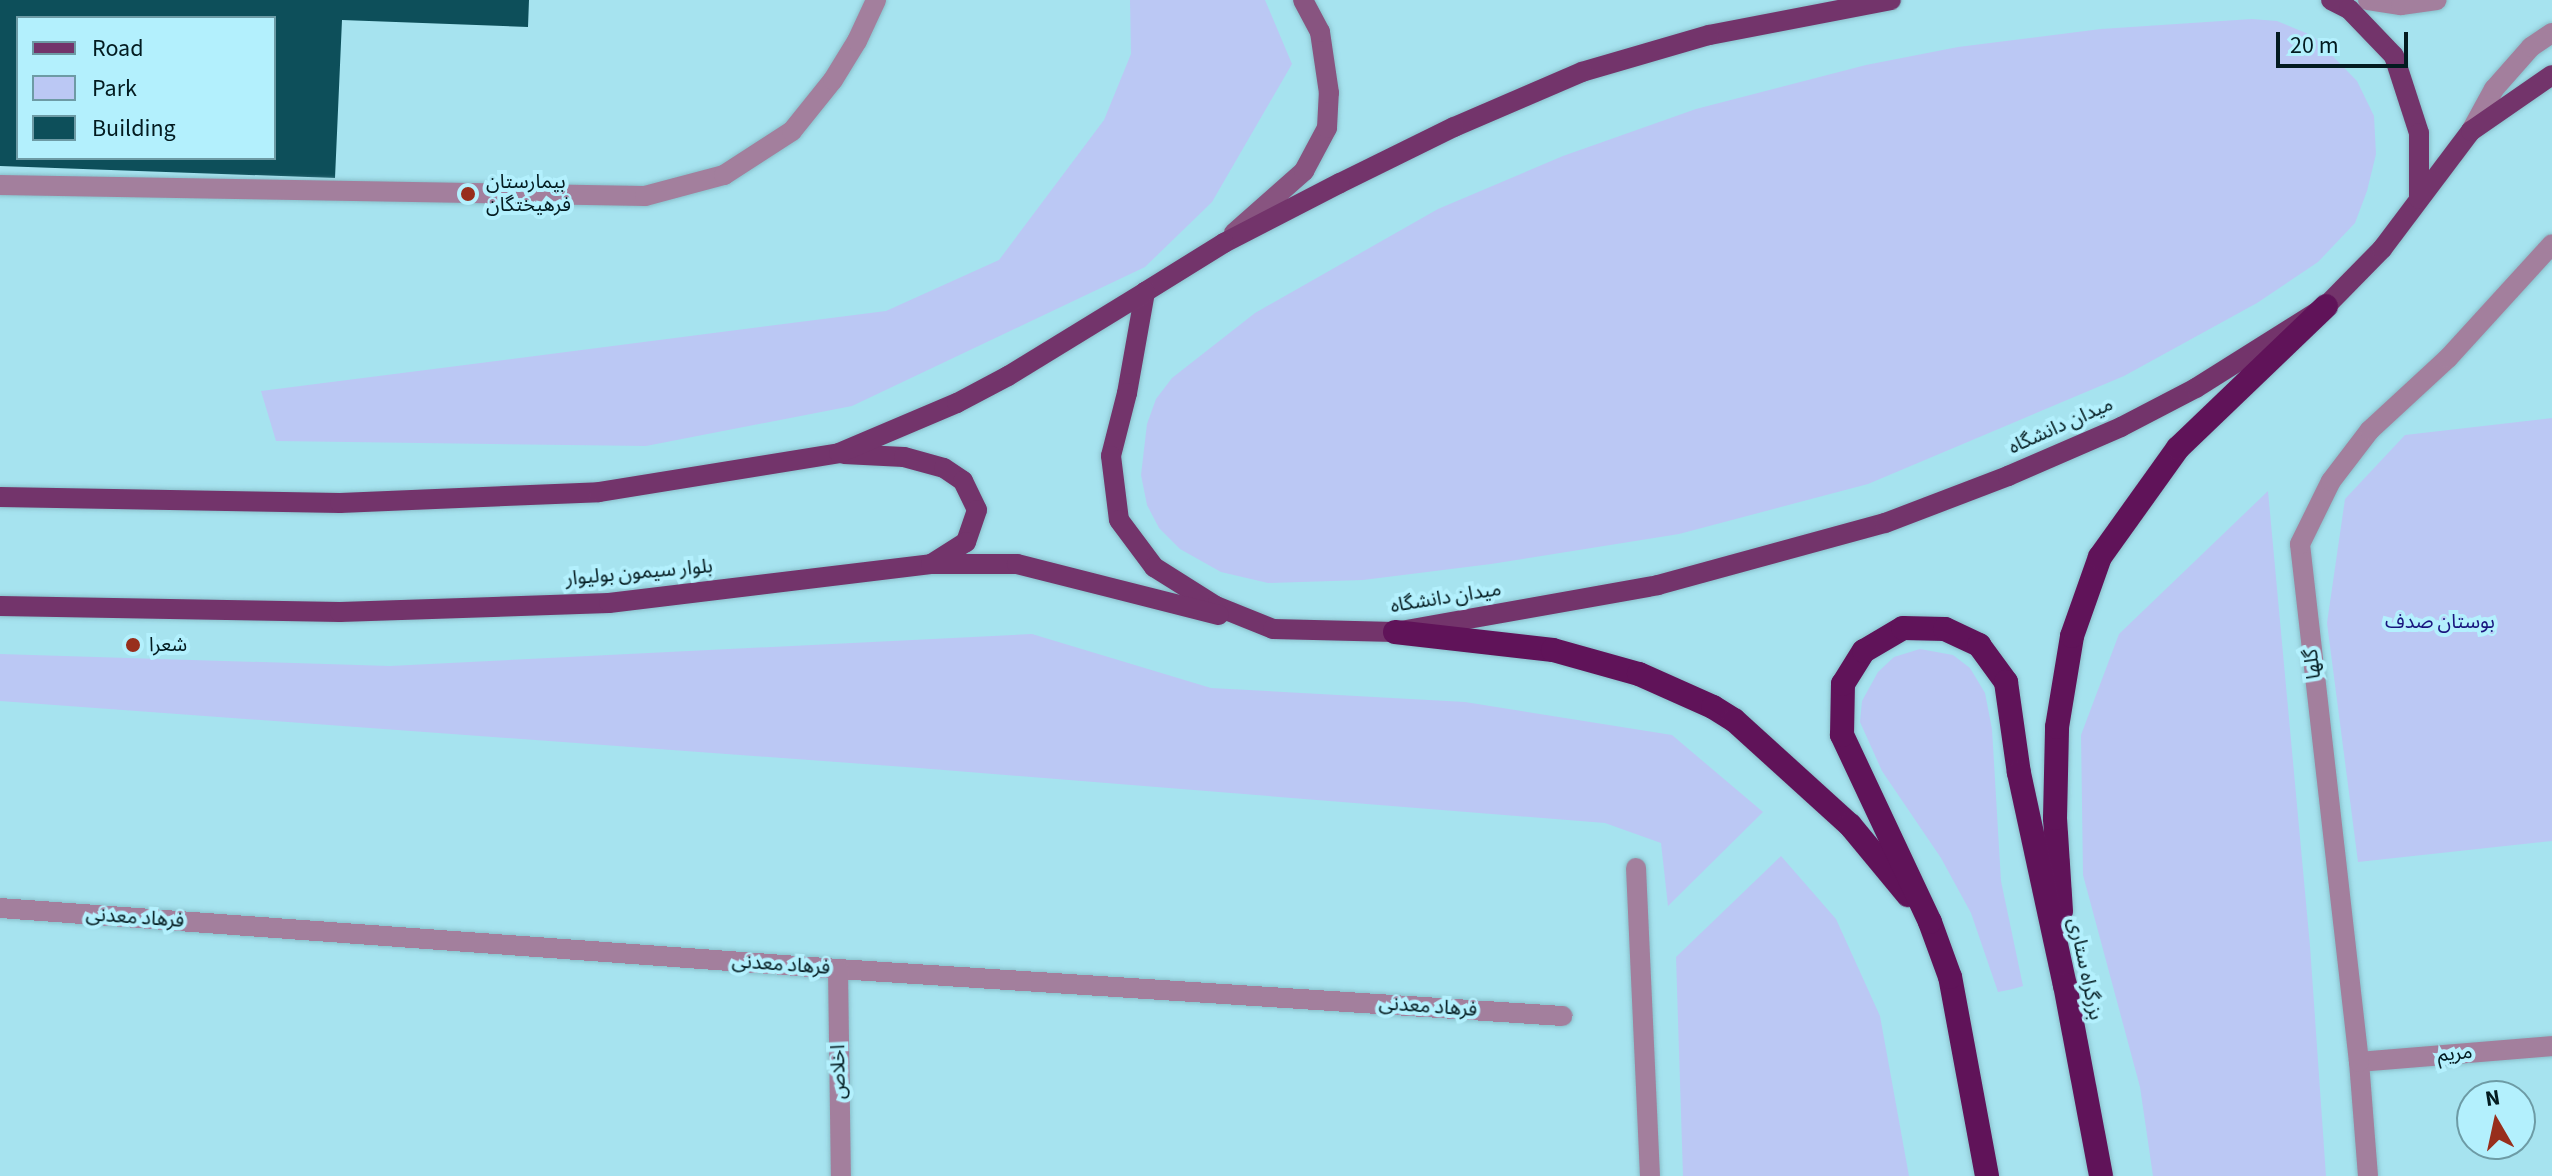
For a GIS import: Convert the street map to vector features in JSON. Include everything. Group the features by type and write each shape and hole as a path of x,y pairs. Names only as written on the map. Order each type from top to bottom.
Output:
{"highway":[{"path":"2065,985 2055,818 2057,727 2072,636 2100,557 2178,448 2326,306"},
{"name":"بزرگراه ستاری","path":"1930,922 1842,735 1843,684 1864,651 1903,628 1945,629 1979,645 2006,682 2019,773 2065,985 2101,1176"},
{"path":"1395,632 1553,650 1639,674 1713,707 1734,720 1850,825 1930,922 1950,977 1987,1176"}],"main road":[{"path":"1224,243 1304,171 1327,128 1329,93 1320,32 1303,0"},
{"path":"839,453 957,403 1008,376 1224,243 1454,127 1582,72 1709,35 1891,0"},
{"path":"2331,0 2349,9 2394,56 2419,133 2419,199"},
{"path":"2419,199 2471,131 2552,75"},
{"name":"میدان دانشگاه","path":"1145,292 1127,393 1111,456 1119,520 1154,567 1216,606 1273,629 1395,632 1658,585 1885,523 2008,476 2121,427 2196,388 2326,306 2382,249 2419,199"},
{"path":"0,497 340,503 599,492 839,453 904,457 944,468 963,481 977,510 966,542 931,564"},
{"name":"بلوار سیمون بولیوار","path":"0,606 340,612 609,603 931,564 1017,564 1273,629"}],"street":[{"path":"0,185 645,196 724,175 792,131 833,80 857,41 876,0"},
{"path":"2368,0 2401,5 2437,0"},
{"path":"2471,131 2494,89 2531,47 2552,33"},
{"name":"گلها","path":"2368,1176 2359,1062 2300,544 2331,481 2370,430 2448,358 2552,244"},
{"path":"1636,868 1650,1176"},
{"name":"فرهاد معدنی","path":"0,908 838,969 1562,1016"},
{"name":"اخلاص","path":"838,969 841,1176"},
{"name":"مریم","path":"2359,1062 2552,1046"}],"green space":[{"path":"1130,0 1265,0 1292,64 1212,202 1145,267 852,406 646,446 276,441 261,391 886,311 999,260 1104,120 1131,54"},
{"path":"2252,19 2277,21 2313,36 2357,81 2374,116 2376,154 2367,191 2355,223 2318,262 2257,303 2124,376 1868,484 1679,534 1491,564 1363,580 1268,583 1221,572 1180,549 1159,528 1147,505 1141,475 1147,424 1156,399 1172,378 1255,313 1438,209 1563,156 1696,109 1866,65 1958,47 2101,29"},
{"name":"بوستان صدف","path":"2552,418 2552,841 2358,862 2327,623 2345,499 2405,435"},
{"path":"2268,491 2310,946 2326,1176 2153,1176 2140,1087 2083,875 2081,735 2119,634"},
{"path":"1032,634 1211,688 1465,702 1672,735 1763,812 1668,906 1661,843 1605,823 919,768 0,701 0,654 390,666"},
{"path":"1920,649 1953,655 1970,668 1985,693 1992,729 2001,881 2023,986 2013,989 1998,992 1971,913 1941,858 1882,771 1860,722 1862,701 1878,672 1894,657"},
{"path":"1781,856 1836,919 1880,1016 1909,1176 1683,1176 1676,957"}],"building":[{"path":"0,0 529,0 528,27 342,20 335,178 0,166"}],"place":[{"name":"بیمارستان فرهیختگان","path":"468,194"},
{"name":"شعرا","path":"133,645"}]}
